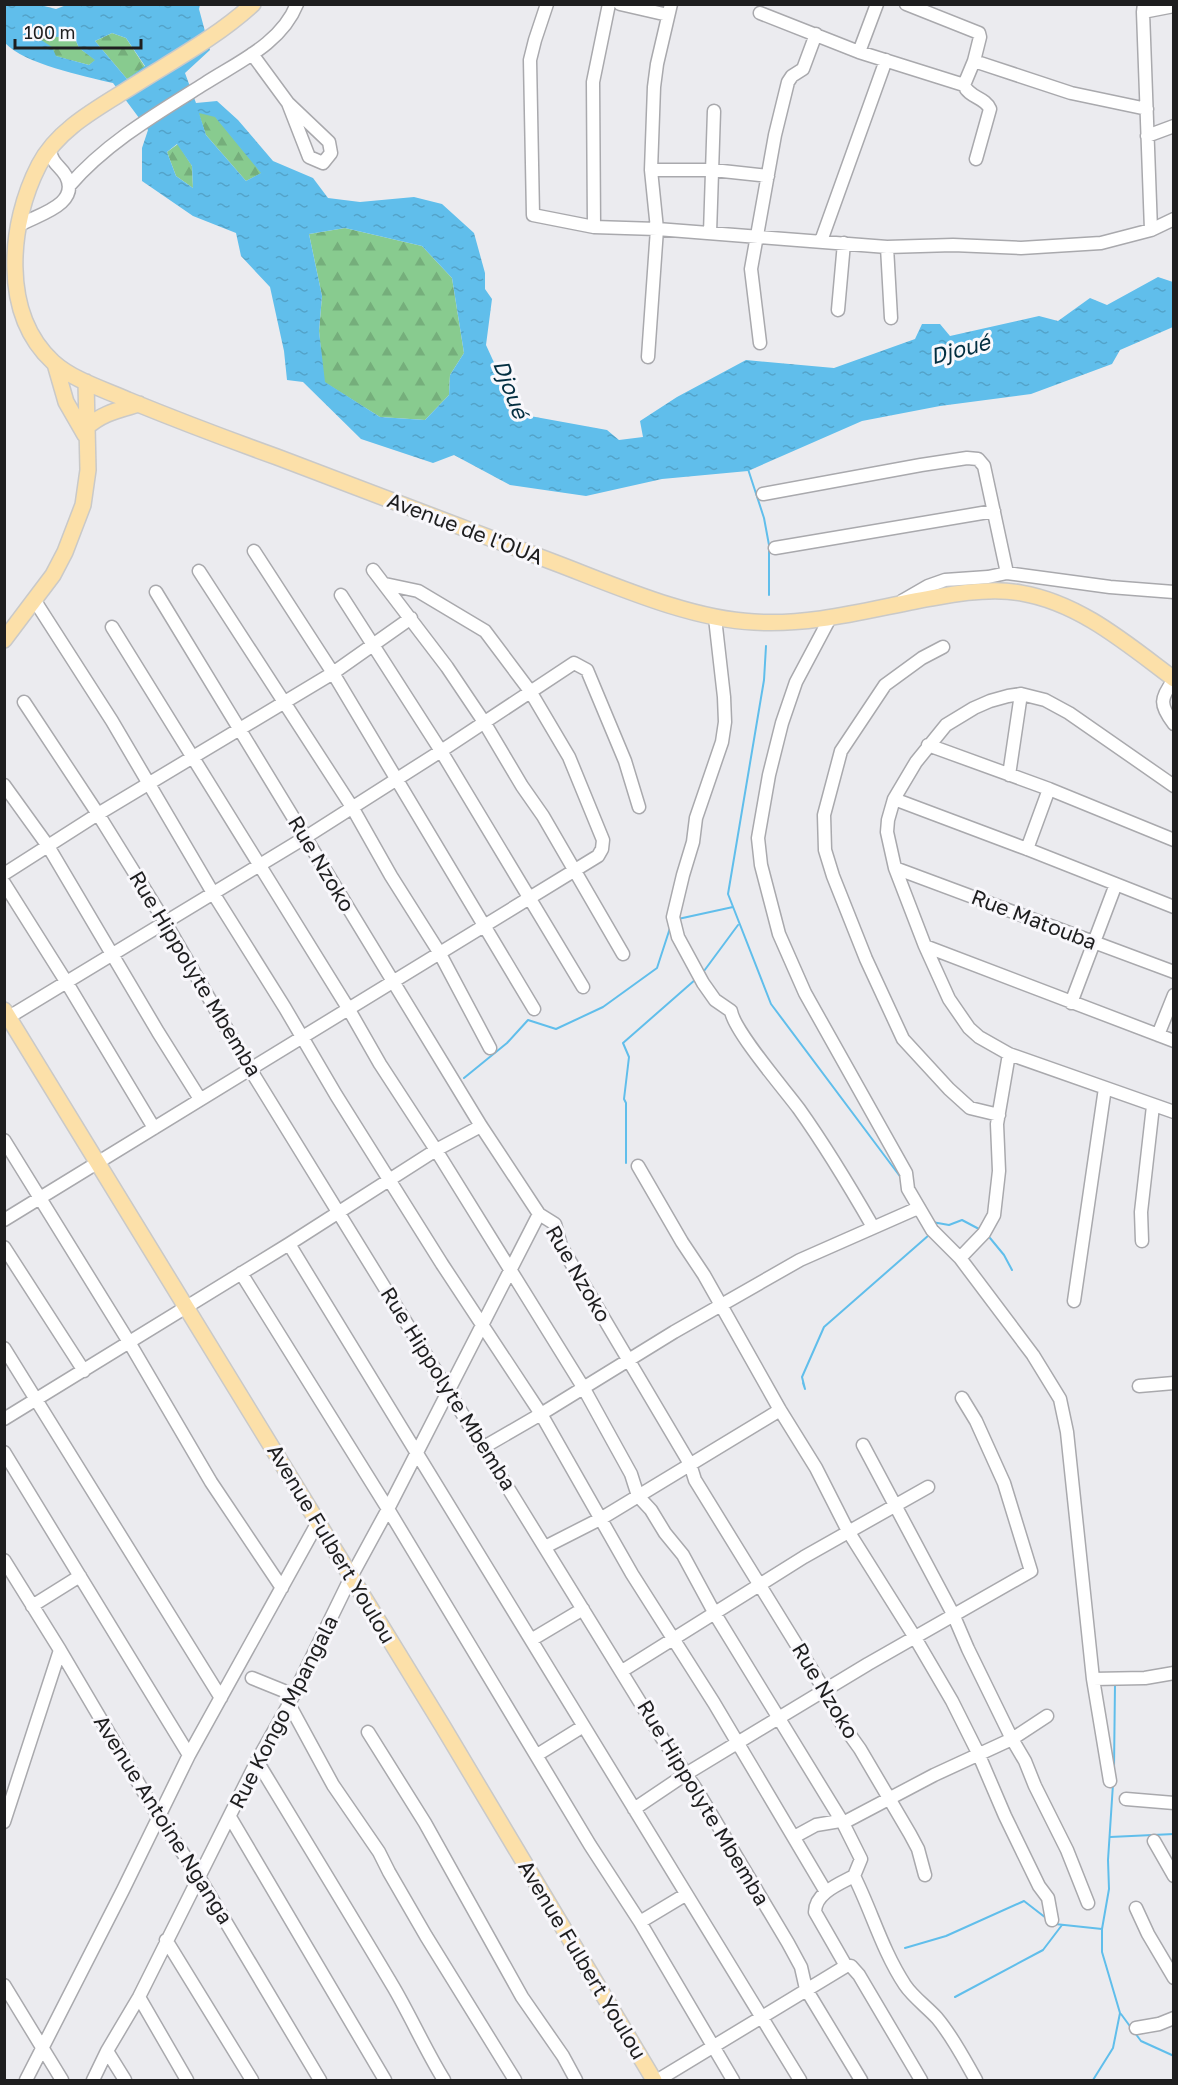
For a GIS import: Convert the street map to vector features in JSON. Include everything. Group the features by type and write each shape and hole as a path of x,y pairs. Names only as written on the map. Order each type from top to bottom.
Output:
{"main road":[{"path":"240,17 253,4"},
{"path":"240,17 253,14 266,4"},
{"name":"Avenue de l'OUA","path":"240,17 75,124 49,148 39,165 27,192 15,248 17,295 32,333 55,364 86,382 139,404 633,592 715,618 771,623 830,618 898,603 1001,590 1041,597 1080,614 1100,625 1173,679"},
{"path":"55,364 66,402 86,432"},
{"path":"4,640 53,574 65,552 83,505 88,470 86,382"},
{"path":"86,432 101,416 139,404"},
{"name":"Avenue Fulbert Youlou","path":"7,1014 656,2080"}],"street":[{"path":"20,225 54,209 67,195 69,186 87,164 123,136 275,37 288,22 297,4"},
{"path":"547,4 530,60 533,214 594,227 657,229 887,247 1047,247 1101,243 1151,230 1173,219"},
{"path":"594,227 593,82 609,4"},
{"path":"620,4 669,10 657,64 651,170 657,229 648,357"},
{"path":"859,52 877,4"},
{"path":"906,4 978,33 980,37 974,61 964,85"},
{"path":"1151,230 1144,8 1173,6"},
{"path":"760,13 859,52 964,85 968,92 986,102 990,108 976,159"},
{"path":"760,344 751,269 788,82 792,76 803,69 816,34"},
{"path":"252,54 288,103 329,142 331,153 323,163 309,157 304,150 288,103"},
{"path":"821,241 886,60"},
{"path":"974,61 1071,93 1147,109"},
{"path":"710,233 714,111"},
{"path":"1147,136 1173,126"},
{"path":"49,148 52,160 66,177 69,186"},
{"path":"651,170 713,170 768,176"},
{"path":"838,310 844,243"},
{"path":"887,247 891,318"},
{"path":"763,494 921,465 975,458 980,460 984,466 1007,573"},
{"path":"775,548 994,511"},
{"path":"254,551 333,673 534,1010"},
{"path":"373,570 447,667 484,722 522,786 543,816 623,954"},
{"path":"199,571 351,807 439,952 490,1048"},
{"path":"898,603 928,586 945,580 1007,573 1110,587 1173,592"},
{"path":"4,1220 598,856 603,840 569,757 530,691 485,632 418,591 385,584"},
{"name":"Rue Nzoko","path":"156,592 481,1126 538,1214 555,1224 561,1246 690,1464 695,1480 762,1586 918,1849 925,1875"},
{"path":"341,596 441,751 584,987"},
{"path":"35,601 112,721 213,893 389,1180 541,1414 632,1574 673,1637 826,1892"},
{"path":"4,874 192,756 333,673 411,618"},
{"path":"715,618 725,722 722,742 696,818 693,842 673,916 678,937 715,1000 731,1011 732,1017 751,1046 800,1110 845,1177 873,1227"},
{"path":"830,618 796,682 782,723 769,775 758,838 761,865 779,934 805,993 906,1173 908,1189 918,1208 932,1230 960,1258 1033,1355 1060,1399 1066,1432 1093,1679 1110,1781"},
{"path":"112,627 348,1008 380,1064 583,1387 631,1474 638,1496 651,1510 665,1533 683,1555 715,1614 842,1822 861,1859 854,1876 826,1892 816,1904 814,1912 846,1966"},
{"path":"943,647 922,658 885,685 841,751 824,815 825,850 866,959 903,1039 949,1089 970,1108 999,1115"},
{"path":"7,1014 67,983 306,837 574,663 586,670 621,752 639,807"},
{"path":"1173,679 1162,701 1164,710 1173,724"},
{"path":"1009,775 1021,694"},
{"path":"1173,786 1069,713 1045,700 1021,694 990,701 960,715 946,725 915,762 894,799 887,832 895,868 925,946 958,1015 979,1037 1009,1053 1173,1112"},
{"name":"Rue Hippolyte Mbemba","path":"24,702 98,814 165,922 250,1069 698,1792 788,1943 801,1968 806,1989 861,2080"},
{"path":"928,745 1049,789 1173,840"},
{"path":"4,785 48,846 200,1099"},
{"path":"1027,849 1049,789"},
{"path":"894,799 1173,907"},
{"name":"Rue Matouba","path":"895,868 1173,972"},
{"path":"4,883 154,1128"},
{"path":"1071,1002 1116,884"},
{"path":"925,946 1173,1041"},
{"path":"1158,1035 1173,995"},
{"path":"960,1258 984,1233 994,1215 999,1171 997,1124 1009,1053"},
{"path":"1074,1301 1106,1088"},
{"path":"1142,1241 1142,1212 1153,1106"},
{"path":"4,1419 289,1244 436,1150 481,1126"},
{"path":"4,1140 129,1342 210,1482 282,1588"},
{"path":"638,1166 816,1468 848,1531 952,1701 978,1753 1005,1816 1040,1886 1046,1892 1052,1920"},
{"path":"484,1447 720,1305 800,1260 918,1208"},
{"name":"Rue Kongo Mpangala","path":"93,2080 107,2051 139,1997 257,1761 291,1700 351,1577 538,1214"},
{"path":"289,1244 582,1727 800,2080"},
{"path":"4,1247 84,1371"},
{"path":"241,1273 388,1509 590,1845 640,1922 733,2080"},
{"path":"4,1348 221,1698"},
{"path":"1139,1386 1173,1383"},
{"path":"634,1809 686,1774 914,1636 1031,1571 1005,1483 976,1421 962,1398"},
{"path":"545,1547 602,1518 780,1410"},
{"path":"863,1445 953,1614 1012,1739 1025,1761 1088,1903"},
{"path":"4,1452 189,1755"},
{"path":"622,1671 673,1637 762,1586 848,1531 928,1487"},
{"path":"26,2080 189,1755 318,1522"},
{"name":"Avenue Antoine Nganga","path":"4,1560 159,1818 199,1877 320,2080"},
{"path":"33,1606 80,1576"},
{"path":"531,1640 583,1609"},
{"path":"4,1822 60,1650"},
{"path":"1093,1679 1144,1678 1173,1673"},
{"path":"252,1678 291,1700 333,1785 379,1852 426,1936 515,2080"},
{"path":"794,1837 816,1825 842,1822 978,1753 1012,1739 1047,1716"},
{"path":"537,1755 582,1727"},
{"path":"368,1732 425,1823 522,1997 563,2056 576,2080"},
{"path":"257,1761 380,1965 409,2015 424,2049 444,2080"},
{"path":"1126,1799 1173,1803"},
{"path":"230,1817 385,2080"},
{"path":"1154,1841 1173,1876"},
{"path":"854,1876 876,1931 906,1986 937,2018 976,2080"},
{"path":"640,1922 685,1895"},
{"path":"1136,1908 1173,1978"},
{"path":"166,1940 252,2080"},
{"path":"656,2080 846,1966 851,1966 859,1975 921,2080"},
{"path":"4,1985 62,2080"},
{"path":"139,1997 187,2080"},
{"path":"1136,2028 1173,2019"},
{"path":"107,2051 125,2080"}],"green space":[{"path":"112,33 126,38 145,67 127,79 95,41"},
{"path":"74,36 79,48 96,60 89,65 55,56 36,38"},
{"path":"198,112 215,116 262,173 246,181 206,135"},
{"path":"178,144 192,166 193,188 176,176 167,152"},
{"path":"345,228 422,246 452,278 464,353 450,375 449,395 425,420 380,417 324,382 319,331 322,296 309,234"}],"water":[{"name":"Djoué","path":"69,4 200,5 199,9 210,50 185,73 196,103 217,101 238,120 273,161 313,178 328,198 360,202 414,197 442,204 474,233 485,273 485,289 492,299 486,345 512,402 530,416 607,430 619,440 643,437 640,421 677,397 746,360 834,368 915,339 922,324 940,324 950,336 1039,316 1058,321 1090,298 1107,305 1158,277 1173,282 1173,327 1120,350 1112,364 1031,394 940,406 862,421 748,471 662,479 586,496 510,485 454,455 433,463 361,439 303,382 287,380 284,351 270,287 241,256 236,233 193,216 142,181 142,148 148,130 113,83 40,63 5,43 5,5 40,5 56,9","holes":["112,33 126,38 145,66 127,79 95,41","74,36 79,48 95,60 89,65 56,56 52,47 38,38","199,113 215,117 261,173 246,181 206,135","177,144 192,166 193,188 176,176 167,152","345,228 422,246 452,278 464,353 450,375 449,395 425,420 380,417 325,382 319,331 322,296 309,234"]}],"waterway":[{"path":"748,469 764,518 769,545 769,595"},
{"path":"766,646 764,680 728,894 771,1004 902,1179"},
{"path":"678,919 733,907"},
{"path":"704,971 738,925"},
{"path":"464,1078 507,1043 528,1020 556,1029 603,1007 657,968 670,928"},
{"path":"626,1163 626,1103 624,1099 629,1057 623,1043 696,979"},
{"path":"932,1222 949,1225 962,1220 979,1229"},
{"path":"803,1383 805,1389 802,1377 824,1327 929,1235"},
{"path":"990,1238 1004,1255 1012,1270"},
{"path":"1114,1769 1115,1684"},
{"path":"1093,2080 1113,2048 1120,2013 1102,1952 1102,1929 1109,1889 1108,1860 1113,1784"},
{"path":"1110,1837 1174,1834"},
{"path":"905,1948 946,1936 1024,1901 1046,1918"},
{"path":"1055,1924 1102,1929"},
{"path":"955,1997 1043,1950 1062,1925"},
{"path":"1121,2014 1132,2029"},
{"path":"1135,2033 1141,2041 1174,2056"}]}
